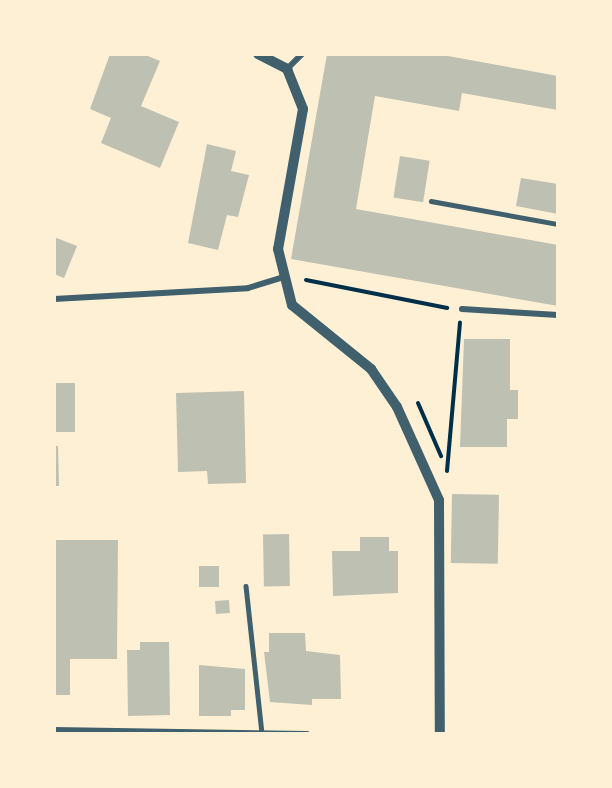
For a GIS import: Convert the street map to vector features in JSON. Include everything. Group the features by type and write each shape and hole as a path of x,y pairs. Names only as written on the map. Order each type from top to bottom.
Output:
{"street":[{"path":"258,54 286,69 301,94 304,127 278,249 283,277 292,305 329,338 371,369 398,407 439,500 440,734"},
{"path":"286,69 302,54"},
{"path":"54,299 248,288 283,277"},
{"path":"462,309 558,315"},
{"path":"54,730 307,734"}],"lane":[{"path":"431,201 558,224"},
{"path":"246,586 262,733"}],"path":[{"path":"296,273 313,286 462,309 447,475"}],"building":[{"path":"110,54 143,54 160,61 141,106 179,122 160,168 101,143 111,118 90,109"},
{"path":"327,54 437,54 558,76 558,110 462,93 459,111 375,96 356,209 558,245 558,306 291,259"},
{"path":"207,144 236,151 231,171 249,175 238,217 227,215 218,250 188,243"},
{"path":"400,156 430,161 423,202 393,197"},
{"path":"521,178 558,184 558,214 516,206"},
{"path":"54,237 77,246 64,278 54,274"},
{"path":"464,339 510,339 510,390 518,390 518,419 507,419 507,447 460,447"},
{"path":"54,383 75,383 75,432 54,432"},
{"path":"244,391 246,483 208,484 207,471 178,472 176,393"},
{"path":"54,446 58,446 59,486 54,486"},
{"path":"452,494 499,495 498,564 451,563"},
{"path":"263,534 289,534 290,586 264,586"},
{"path":"360,537 389,537 389,551 398,551 398,593 333,596 332,551 360,551"},
{"path":"56,540 118,540 117,659 70,659 70,695 54,695"},
{"path":"199,566 219,566 219,587 199,587"},
{"path":"229,600 230,613 216,614 215,601"},
{"path":"269,633 305,633 306,651 340,655 341,699 312,699 312,705 270,702 264,652 269,652"},
{"path":"140,642 169,642 170,715 128,716 127,650 140,650"},
{"path":"199,665 245,669 245,710 231,710 231,716 199,716"}]}
